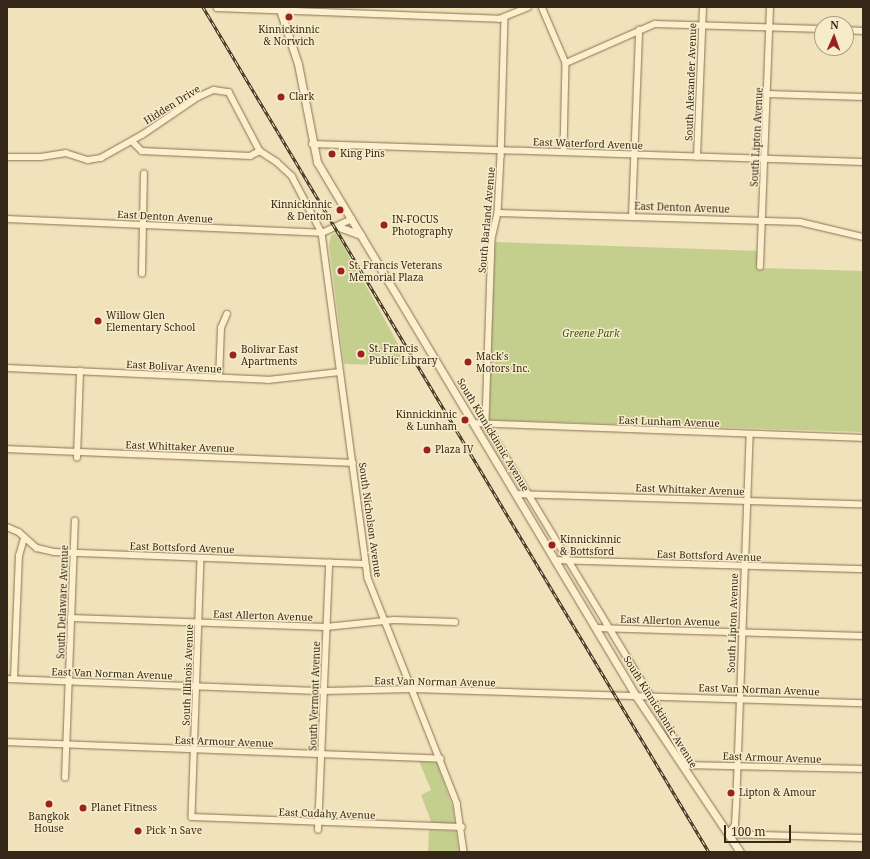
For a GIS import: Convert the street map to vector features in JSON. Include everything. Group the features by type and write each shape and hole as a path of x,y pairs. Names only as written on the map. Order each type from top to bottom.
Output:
{"street":[{"path":"217,8 279,9 465,18 505,17 528,7"},
{"path":"542,7 566,63 564,152"},
{"name":"South Alexander Avenue","path":"697,157 703,7"},
{"name":"South Lipton Avenue","path":"760,267 768,94 770,7"},
{"name":"South Kinnickinnic Avenue","path":"279,9 298,64 312,144 317,162 636,696 685,765 740,852"},
{"name":"South Barland Avenue","path":"486,424 492,240 498,213 505,17"},
{"path":"566,63 655,24 814,29"},
{"path":"632,216 639,30"},
{"name":"Hidden Drive","path":"7,157 41,158 66,153 94,160 132,141 198,97 214,90 229,92 260,151"},
{"path":"768,94 863,97"},
{"path":"132,141 142,151 250,156 260,151 278,162 292,176 319,224 322,233 339,227 352,219"},
{"name":"East Waterford Avenue","path":"312,144 863,162"},
{"path":"142,274 144,174"},
{"name":"East Denton Avenue","path":"498,213 632,216 813,224 863,237"},
{"name":"East Denton Avenue","path":"7,219 322,233"},
{"path":"489,221 496,224"},
{"path":"339,227 362,235"},
{"name":"South Nicholson Avenue","path":"322,233 353,462 365,564 384,622 413,689 457,803 462,827 464,852"},
{"path":"219,378 221,328 227,314"},
{"name":"East Bolivar Avenue","path":"7,368 268,380 340,372"},
{"path":"77,455 80,371"},
{"name":"East Lunham Avenue","path":"474,423 750,435 863,438"},
{"name":"South Kinnickinnic Avenue","path":"486,424 651,696 685,765"},
{"name":"South Lipton Avenue","path":"728,834 734,825 750,435"},
{"name":"East Whittaker Avenue","path":"7,449 77,455 353,462"},
{"name":"East Whittaker Avenue","path":"516,494 863,504"},
{"name":"South Delaware Avenue","path":"65,778 75,521"},
{"name":"East Bottsford Avenue","path":"7,527 44,550 74,553 365,564"},
{"path":"14,679 19,556 24,538"},
{"name":"South Illinois Avenue","path":"192,817 201,558"},
{"name":"East Bottsford Avenue","path":"555,560 863,569"},
{"name":"South Vermont Avenue","path":"318,830 329,563"},
{"name":"East Allerton Avenue","path":"71,618 326,627 384,622 454,622"},
{"name":"East Allerton Avenue","path":"596,628 863,636"},
{"name":"East Van Norman Avenue","path":"7,679 324,691 413,689 863,703"},
{"name":"East Armour Avenue","path":"7,742 441,759"},
{"name":"East Armour Avenue","path":"685,765 863,769"},
{"name":"East Cudahy Avenue","path":"192,817 462,827"},
{"path":"728,834 863,838"}],"green space":[{"path":"336,233 410,366 344,364 329,245 331,236"},
{"name":"Greene Park","path":"495,242 761,251 761,268 863,271 863,432 489,420"},
{"path":"419,761 437,763 453,808 455,824 432,824 421,795 431,790"},
{"path":"429,830 456,831 459,852 428,852"}],"railway":[{"path":"203,7 709,852"}],"place":[{"name":"Kinnickinnic & Norwich","path":"289,17"},
{"name":"Clark","path":"281,97"},
{"name":"King Pins","path":"332,154"},
{"name":"Kinnickinnic & Denton","path":"340,210"},
{"name":"IN-FOCUS Photography","path":"384,225"},
{"name":"St. Francis Veterans Memorial Plaza","path":"341,271"},
{"name":"Willow Glen Elementary School","path":"98,321"},
{"name":"St. Francis Public Library","path":"361,354"},
{"name":"Bolivar East Apartments","path":"233,355"},
{"name":"Mack's Motors Inc.","path":"468,362"},
{"name":"Kinnickinnic & Lunham","path":"465,420"},
{"name":"Plaza IV","path":"427,450"},
{"name":"Kinnickinnic & Bottsford","path":"552,545"},
{"name":"Lipton & Amour","path":"731,793"},
{"name":"Bangkok House","path":"49,804"},
{"name":"Planet Fitness","path":"83,808"},
{"name":"Pick 'n Save","path":"138,831"}]}
